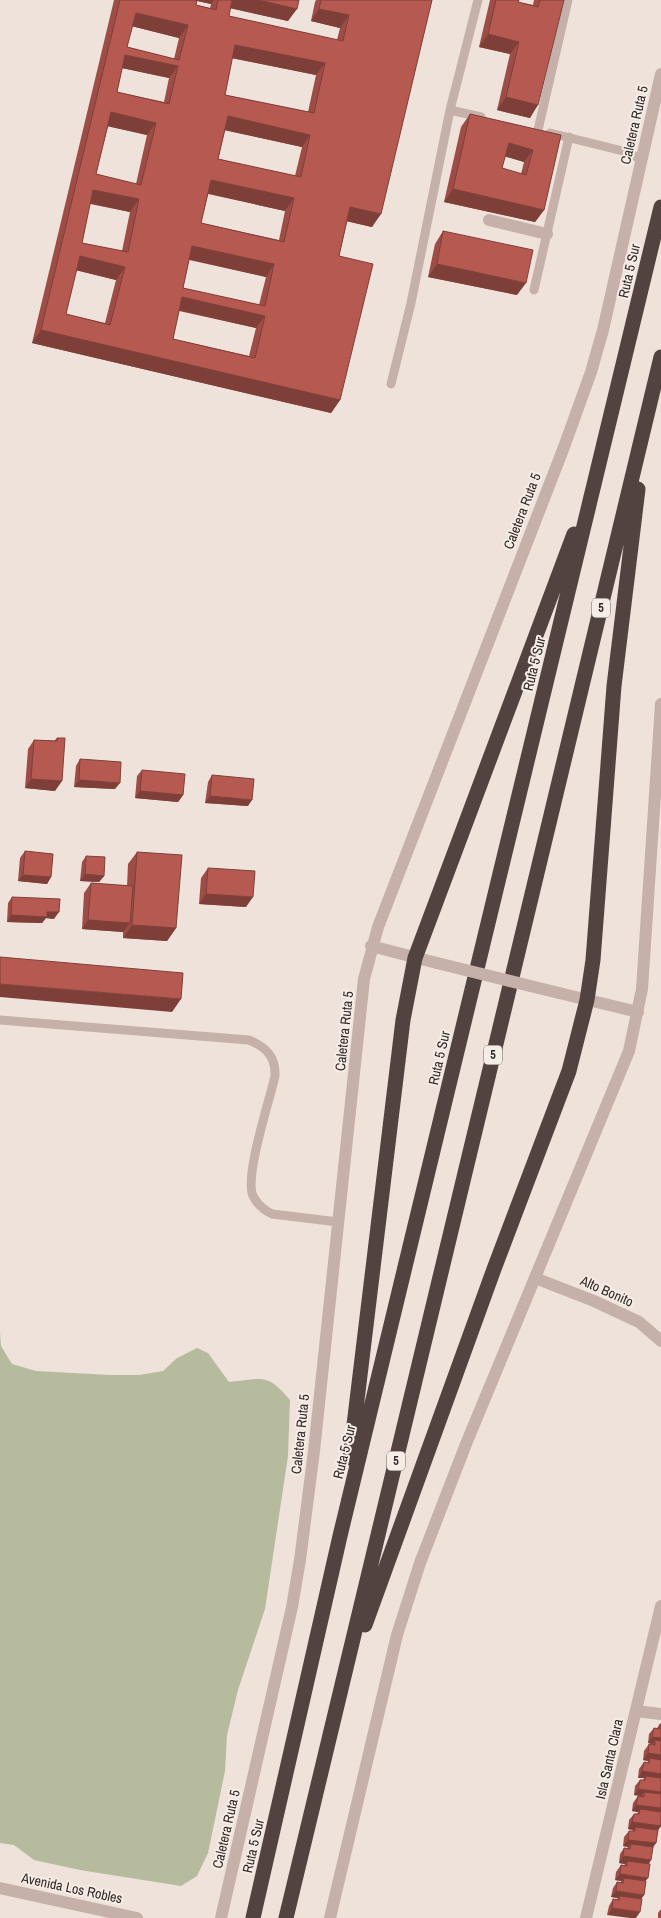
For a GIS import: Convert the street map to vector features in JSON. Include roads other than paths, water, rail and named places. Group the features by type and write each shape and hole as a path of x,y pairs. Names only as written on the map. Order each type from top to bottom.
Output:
{"highway":[{"name":"Ruta 5 Sur","path":"253,1918 340,1536 661,207"},
{"name":"5","path":"286,1918 661,357"},
{"path":"340,1695 490,1278 569,1071 586,1000 593,960 614,686 647,416"},
{"path":"340,1536 403,1020 415,958 598,472"}],"street":[{"name":"Caletera Ruta 5","path":"220,1918 298,1574 314,1451 364,978 371,946 586,387 603,330 661,74"},
{"path":"489,220 547,234"},
{"path":"330,1918 398,1635 417,1572 434,1523 629,1051 638,1012 644,968 661,704"},
{"path":"371,946 437,964 638,1012"},
{"name":"Alto Bonito","path":"535,1278 594,1301 639,1322 661,1341"},
{"name":"Isla Santa Clara","path":"586,1918 661,1606"},
{"path":"636,1711 661,1714"},
{"name":"Avenida Los Robles","path":"0,1888 137,1918"}],"lane":[{"path":"391,384 411,303 450,110 478,0"},
{"path":"568,0 534,129 627,152 642,160"},
{"path":"450,110 494,120"},
{"path":"534,290 569,137"},
{"path":"0,1020 249,1040 256,1043 271,1055 276,1065 251,1175 253,1195 265,1210 272,1214 338,1222"}]}
